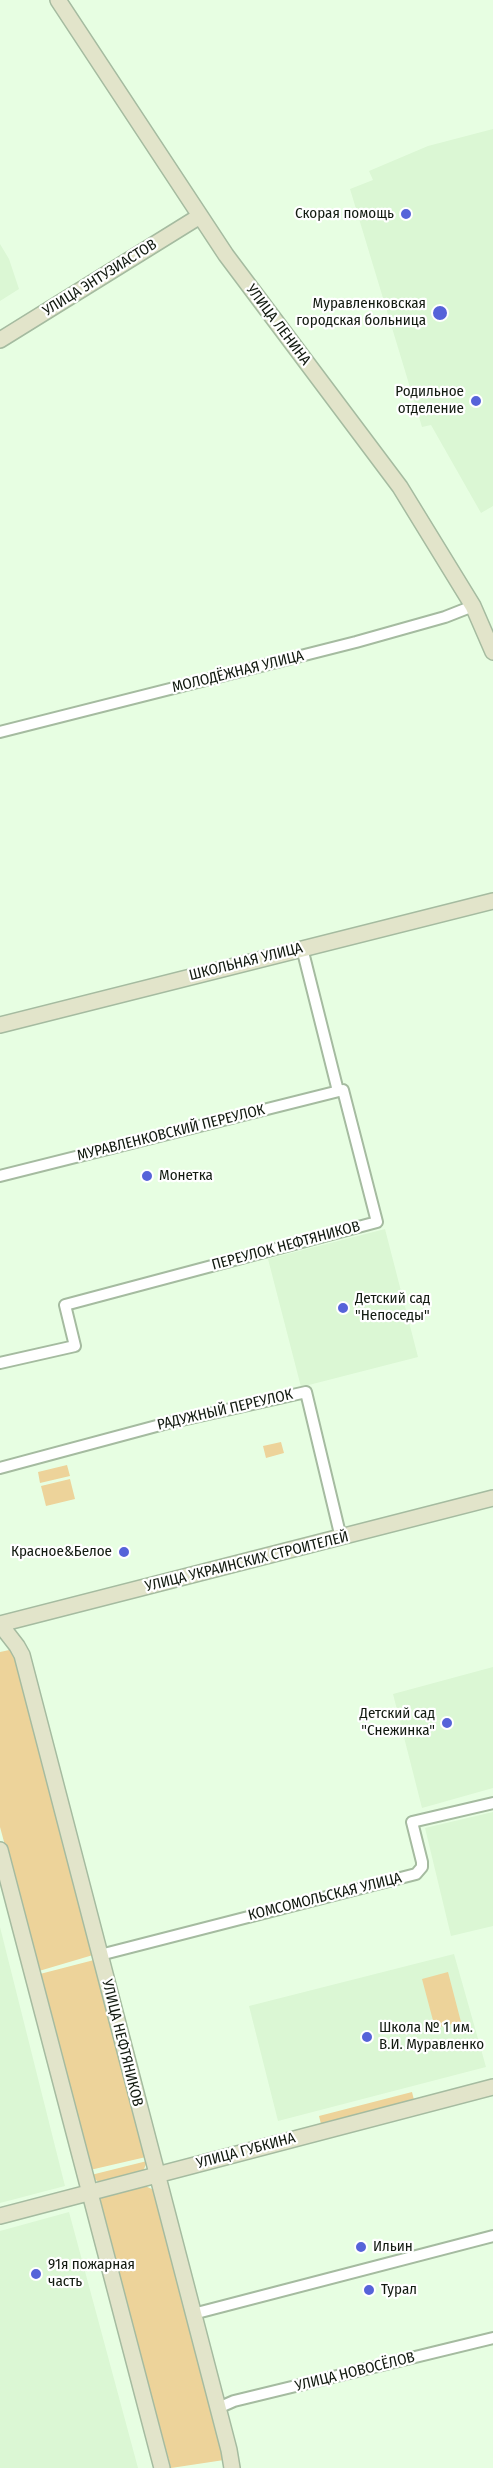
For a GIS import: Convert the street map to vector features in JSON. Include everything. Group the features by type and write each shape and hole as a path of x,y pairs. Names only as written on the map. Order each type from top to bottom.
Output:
{"main road":[{"name":"УЛИЦА ЛЕНИНА","path":"58,0 200,216 260,302 400,487 473,606 493,652"},
{"name":"УЛИЦА ЭНТУЗИАСТОВ","path":"0,340 200,216"},
{"name":"ШКОЛЬНАЯ УЛИЦА","path":"0,1025 493,901"},
{"name":"УЛИЦА УКРАИНСКИХ СТРОИТЕЛЕЙ","path":"0,1624 493,1498"},
{"name":"УЛИЦА НЕФТЯНИКОВ","path":"0,1624 22,1655 232,2468"},
{"path":"0,1850 162,2468"},
{"name":"УЛИЦА ГУБКИНА","path":"0,2216 493,2087"}],"street":[{"name":"МОЛОДЁЖНАЯ УЛИЦА","path":"0,732 356,642 445,617 473,606"},
{"name":"ПЕРЕУЛОК НЕФТЯНИКОВ","path":"0,1363 75,1346 65,1305 377,1222 303,948"},
{"name":"МУРАВЛЕНКОВСКИЙ ПЕРЕУЛОК","path":"0,1176 340,1091"},
{"name":"РАДУЖНЫЙ ПЕРЕУЛОК","path":"0,1468 164,1424 306,1392 341,1538"},
{"name":"КОМСОМОЛЬСКАЯ УЛИЦА","path":"100,1955 416,1874 422,1862 412,1822 493,1803"},
{"path":"193,2314 493,2236"},
{"name":"УЛИЦА НОВОСЁЛОВ","path":"218,2408 234,2402 493,2338"}],"shaded area":[{"name":"Муравленковская городская больница","path":"493,129 493,506 481,513 431,425 422,427 350,189 373,180 369,171 428,146"},
{"path":"0,244 9,259 19,289 0,301"},
{"name":"Детский сад \"Непоседы\"","path":"385,1229 418,1357 301,1387 268,1259"},
{"path":"281,1442 284,1453 266,1458 263,1446"},
{"path":"67,1465 70,1476 40,1483 38,1472"},
{"path":"70,1479 75,1499 46,1506 41,1486"},
{"path":"14,1649 93,1955 39,1971 0,1827 0,1652"},
{"name":"Детский сад \"Снежинка\"","path":"493,1667 493,1788 422,1808 393,1694"},
{"path":"493,1812 493,1926 451,1936 425,1828"},
{"path":"0,1927 65,2186 0,2203"},
{"name":"Школа № 1 им. В.И. Муравленко","path":"454,1954 486,2067 278,2121 249,2006"},
{"path":"94,1960 146,2157 90,2170 40,1974"},
{"path":"448,1972 461,2022 435,2028 422,1979"},
{"path":"412,2092 414,2100 321,2124 319,2116"},
{"path":"147,2161 143,2172 99,2183 91,2175"},
{"path":"143,2185 154,2190 224,2460 171,2468 99,2206 102,2196"},
{"path":"69,2212 138,2468 0,2468 0,2231"}],"place":[{"name":"Скорая помощь","path":"406,214"},
{"name":"Муравленковская городская больница","path":"440,313"},
{"name":"Родильное отделение","path":"476,401"},
{"name":"Монетка","path":"147,1176"},
{"name":"Детский сад \"Непоседы\"","path":"343,1308"},
{"name":"Красное&Белое","path":"124,1552"},
{"name":"Детский сад \"Снежинка\"","path":"447,1723"},
{"name":"Школа № 1 им. В.И. Муравленко","path":"367,2037"},
{"name":"Ильин","path":"361,2247"},
{"name":"91я пожарная часть","path":"36,2274"},
{"name":"Турал","path":"369,2290"}]}
